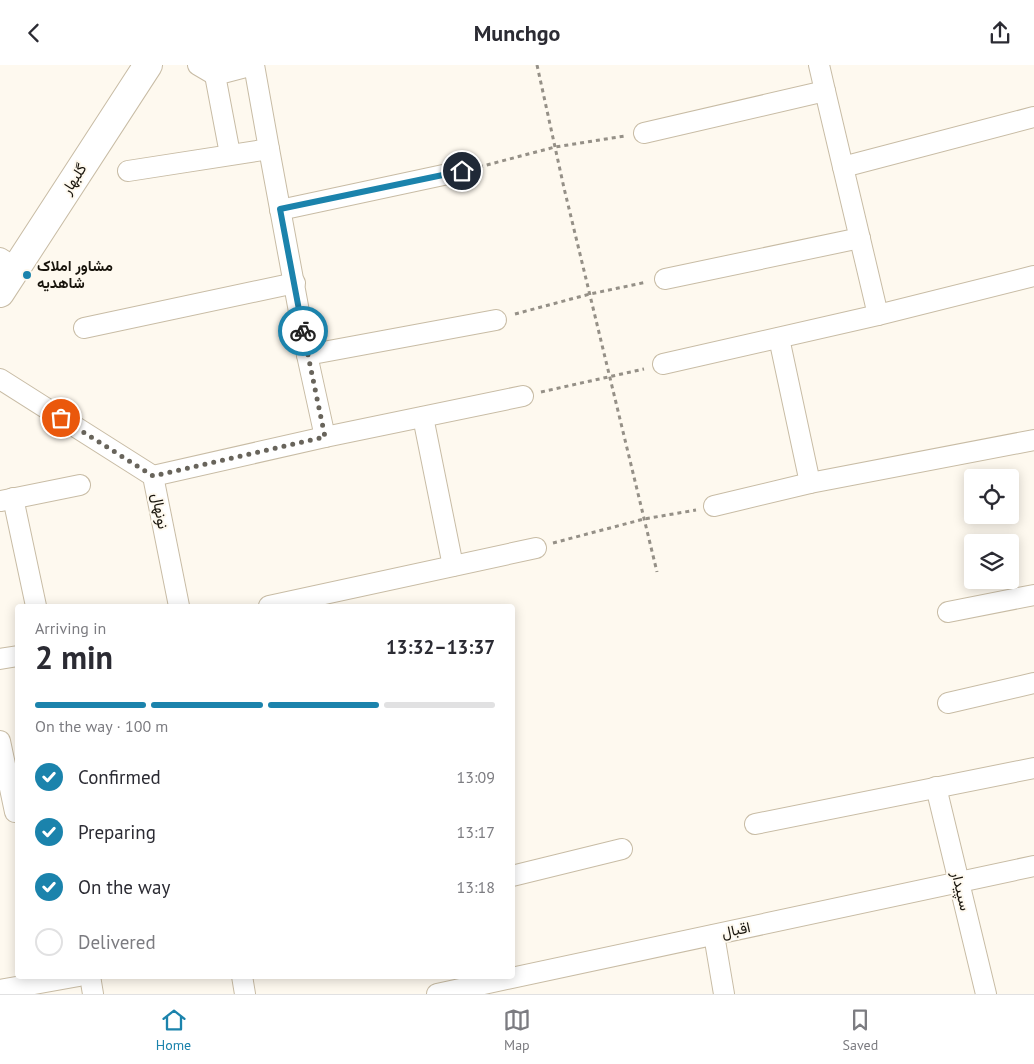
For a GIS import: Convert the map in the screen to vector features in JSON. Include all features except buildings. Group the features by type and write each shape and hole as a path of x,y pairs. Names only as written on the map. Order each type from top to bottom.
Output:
{"street":[{"name":"گلبهار","path":"0,293 8,263 148,65"},
{"path":"230,154 207,70 254,65 307,355 325,437"},
{"path":"819,65 878,315"},
{"path":"644,133 825,91"},
{"path":"843,167 1034,117"},
{"path":"128,171 269,149"},
{"path":"280,209 462,171"},
{"path":"665,279 860,238"},
{"path":"663,365 878,315 1034,276"},
{"path":"84,328 295,283"},
{"path":"307,355 496,319"},
{"path":"779,338 810,483"},
{"name":"نونهال","path":"0,379 153,476 179,604"},
{"path":"153,476 325,437 523,396"},
{"path":"423,417 453,566"},
{"path":"714,506 810,483 1034,440"},
{"path":"35,604 7,500 80,485"},
{"path":"278,604 536,548"},
{"path":"948,612 1034,595"},
{"path":"0,659 15,656"},
{"path":"948,703 1034,683"},
{"path":"0,741 11,813"},
{"path":"755,824 1034,768"},
{"name":"سپیدار","path":"936,787 986,994"},
{"path":"515,874 622,849"},
{"name":"اقبال","path":"515,973 714,935 1034,866"},
{"path":"714,935 724,994"},
{"path":"0,990 62,979"},
{"path":"90,979 93,994"},
{"path":"242,979 245,994"},
{"name":"اقبال","path":"437,994 481,980"}],"path":[{"path":"538,65 555,147 657,572"},
{"path":"462,171 555,147 644,133"},
{"path":"496,319 590,294 665,279"},
{"path":"523,396 663,365"},
{"path":"536,548 644,519 714,506"}],"way so far":[{"path":"61,418 153,476 325,437 303,331"}],"place":[{"name":"مشاور املاک شاهدیه","path":"27,275"}],"route":[{"path":"303,331 280,209 462,171"}]}
